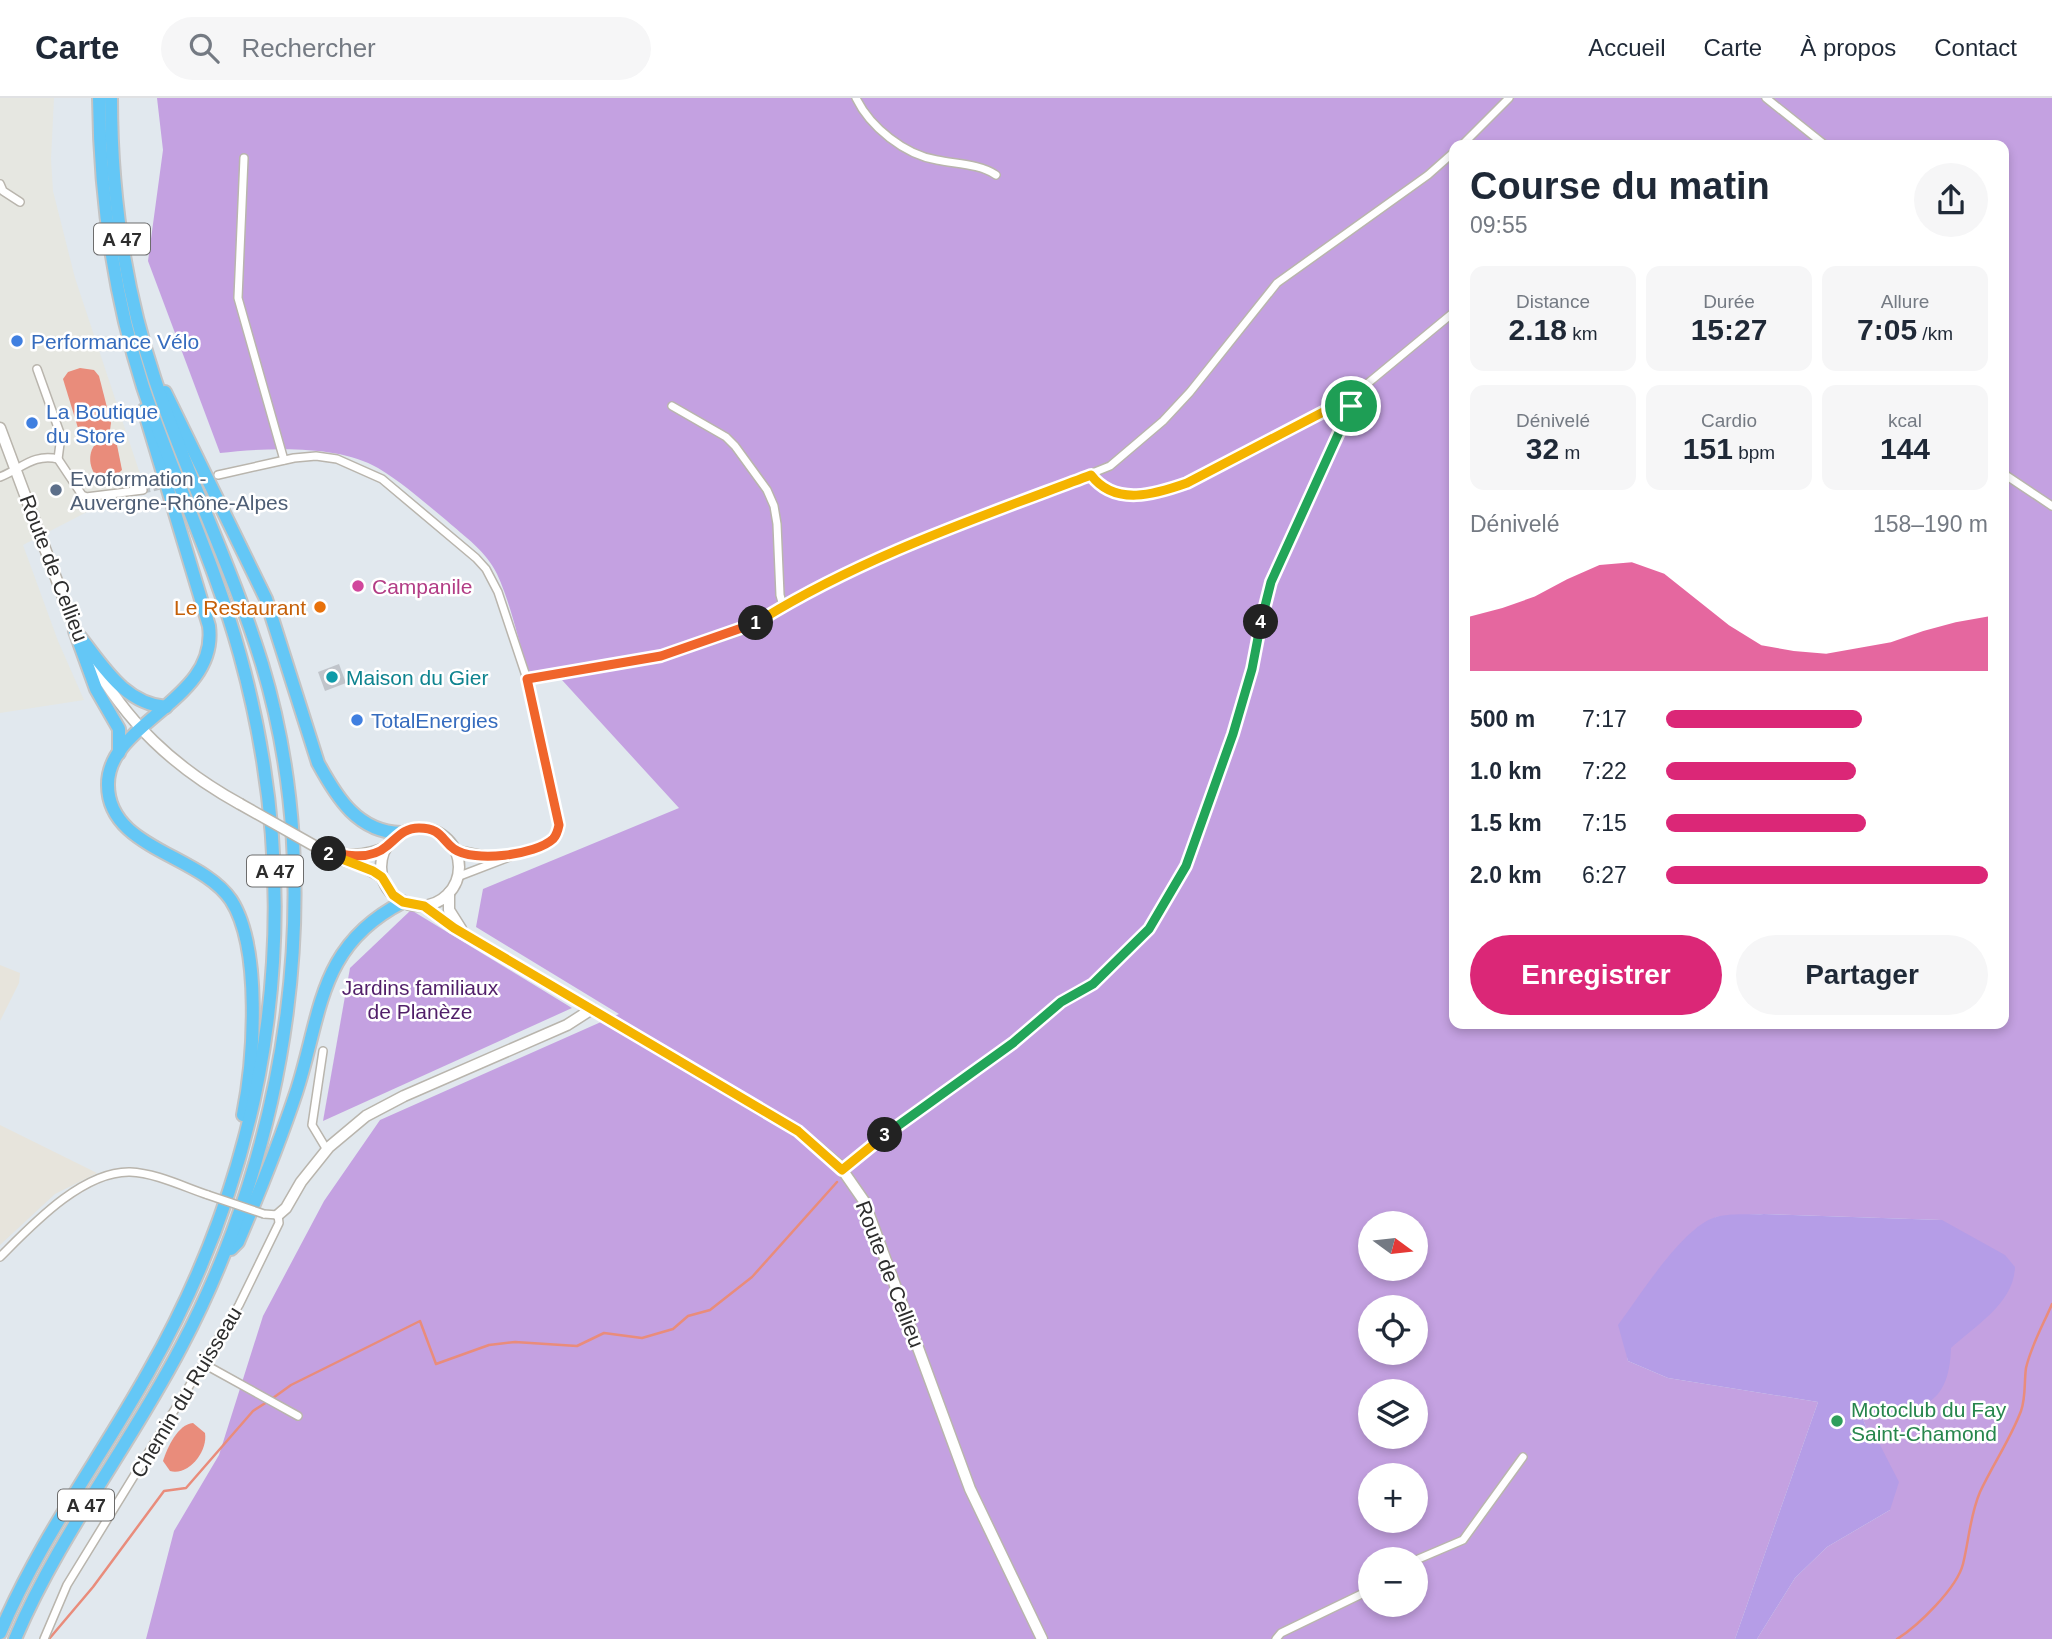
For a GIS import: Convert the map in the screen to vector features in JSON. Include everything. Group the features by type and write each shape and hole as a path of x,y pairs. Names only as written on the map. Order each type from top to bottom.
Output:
{"highway":[{"name":"A 47","path":"0,1633 44,1543 148,1373 183,1308 209,1251 239,1160 263,1058 275,946 276,887 268,785 251,696 228,613 123,316 100,168 99,98"},
{"name":"A 47","path":"15,1639 65,1540 176,1357 222,1260 260,1147 285,1031 293,937 289,824 282,755 262,667 244,611 148,382 119,220 111,98"},
{"path":"119,753 191,683 203,666 211,640 141,403 148,382 169,397 266,599 305,727 324,774 344,805 358,819 386,833 401,833"},
{"path":"75,631 128,694 152,706 166,707"},
{"path":"75,631 96,689 119,729 119,753 107,783 110,802 117,818 132,833 218,883 242,920 252,996 249,1072 239,1136 239,1160"},
{"path":"222,1260 238,1242 280,1142 298,1088 320,997 330,974 362,930 382,912 403,902"}],"main road":[{"name":"Route de Cellieu","path":"0,428 75,631 119,704 141,730 179,766 240,804 320,849 382,877"},
{"path":"449,893 424,906 403,902 393,895 382,877 382,856 387,847 401,833 411,829 430,829 441,834 454,849 458,868 457,877 449,893 449,910 463,933"},
{"name":"Route de Cellieu","path":"320,849 345,856 360,856 387,847"},
{"name":"Route de Cellieu","path":"424,906 463,933 798,1131 842,1170 864,1201 970,1489 1020,1599 1042,1639"},
{"path":"278,1215 327,1150 366,1116 404,1096 567,1026 592,1009"}],"street":[{"path":"856,98 870,121 910,149 930,159 972,166 996,175"},
{"path":"1467,140 1508,98"},
{"path":"1766,98 1819,140"},
{"path":"526,675 661,656 749,628 783,606 879,559 1110,466 1163,421 1190,392 1276,283 1428,175 1449,156"},
{"path":"244,158 238,298 284,460"},
{"path":"0,184 3,191 20,202"},
{"path":"1091,475 1108,491 1136,496 1164,492 1187,483 1350,398 1449,316"},
{"path":"37,369 61,436 58,458 86,497 143,490"},
{"path":"842,1170 915,1111 1013,1043 1061,1002 1093,984 1149,929 1186,866 1233,734 1252,669 1271,582 1351,406 1350,398"},
{"path":"672,406 726,437 767,490 774,506 777,524 780,595 783,606"},
{"path":"218,475 284,460 316,456 359,467 382,479 486,569 498,592 526,675 559,825 553,839 457,877"},
{"path":"0,477 36,458 58,458"},
{"path":"2009,477 2052,506"},
{"path":"454,849 489,856 520,853"},
{"path":"323,1051 312,1125 327,1150"},
{"path":"0,1258 66,1198 106,1175 140,1174 264,1214 278,1215"},
{"name":"Chemin du Ruisseau","path":"44,1639 57,1603 76,1570 204,1364 268,1250 278,1228 278,1215"},
{"path":"204,1364 298,1416"},
{"path":"1428,1555 1463,1540 1523,1457"},
{"path":"1276,1639 1281,1633 1358,1598"}],"shaded area":[{"path":"0,98 54,98 51,159 53,191 75,278 143,483 23,545 58,641 84,700 0,713"},
{"path":"80,368 94,370 99,376 111,423 110,430 96,436 87,436 78,428 63,379 68,372"},
{"path":"105,440 117,445 122,470 113,478 100,480 90,459 94,446"},
{"path":"0,965 20,973 19,983 0,1021"},
{"path":"0,1125 97,1173 55,1194 0,1245"},
{"name":"Motoclub du Fay Saint-Chamond","path":"1764,1214 1942,1220 2005,1255 2015,1267 2013,1280 2001,1302 1951,1348 1949,1370 1935,1397 1912,1409 1861,1413 1867,1430 1879,1443 1899,1482 1890,1510 1827,1547 1795,1578 1757,1639 1735,1639 1818,1402 1668,1378 1628,1361 1618,1325 1662,1264 1703,1223 1721,1216"},
{"path":"193,1423 205,1433 200,1454 196,1461 184,1470 170,1471 163,1461 167,1450 178,1432"}],"green space":[{"path":"157,98 2052,98 2052,1639 1757,1639 1795,1578 1827,1547 1890,1510 1879,1443 1867,1430 1861,1413 1941,1220 1764,1214 1716,1217 1622,1328 1628,1361 1668,1378 1818,1402 1735,1639 146,1639 174,1531 219,1455 263,1316 324,1201 380,1120 619,1014 476,927 483,889 679,808 562,680 528,671 506,597 487,558 405,486 361,460 322,451 279,449 220,453 148,261 163,150"},
{"name":"Jardins familiaux de Planèze","path":"411,910 572,1008 323,1121 350,968"}],"building":[{"name":"Maison du Gier","path":"339,664 346,683 325,691 318,672"}],"waterway":[{"path":"273,1398 291,1385 420,1321 436,1364 489,1345 515,1342 577,1346 604,1333 642,1338 673,1329 688,1316 710,1310 752,1277 837,1182"},
{"path":"1897,1639 1936,1606 1959,1574 1977,1501 2021,1411 2028,1360 2052,1304"},
{"path":"49,1639 93,1587 164,1491 186,1488 253,1411 267,1402"}],"tunnel":[{"path":"143,490 170,484"}],"place":[{"name":"Performance Vélo","path":"17,341"},
{"name":"La Boutique du Store","path":"32,423"},
{"name":"Evoformation - Auvergne-Rhône-Alpes","path":"56,490"},
{"name":"Campanile","path":"358,586"},
{"name":"Le Restaurant","path":"320,607"},
{"name":"Maison du Gier","path":"332,677"},
{"name":"TotalEnergies","path":"357,720"},
{"name":"Motoclub du Fay Saint-Chamond","path":"1837,1421"}],"route":[{"path":"1350,398 1351,406 1301,522 1271,582 1252,669 1233,734 1184,873 1149,929 1093,984 1069,996 1013,1043 915,1111 842,1170 798,1131 454,928 424,906 403,902 393,895 382,877 373,871 331,856 320,849 345,856 360,856 387,847 401,833 419,828 441,834 454,849 476,854 502,856 520,853 546,843 553,839 557,832 559,817 527,679 661,656 749,628 783,606 879,559 943,531 1091,475 1108,491 1136,496 1164,492 1187,483 1350,398"}]}
